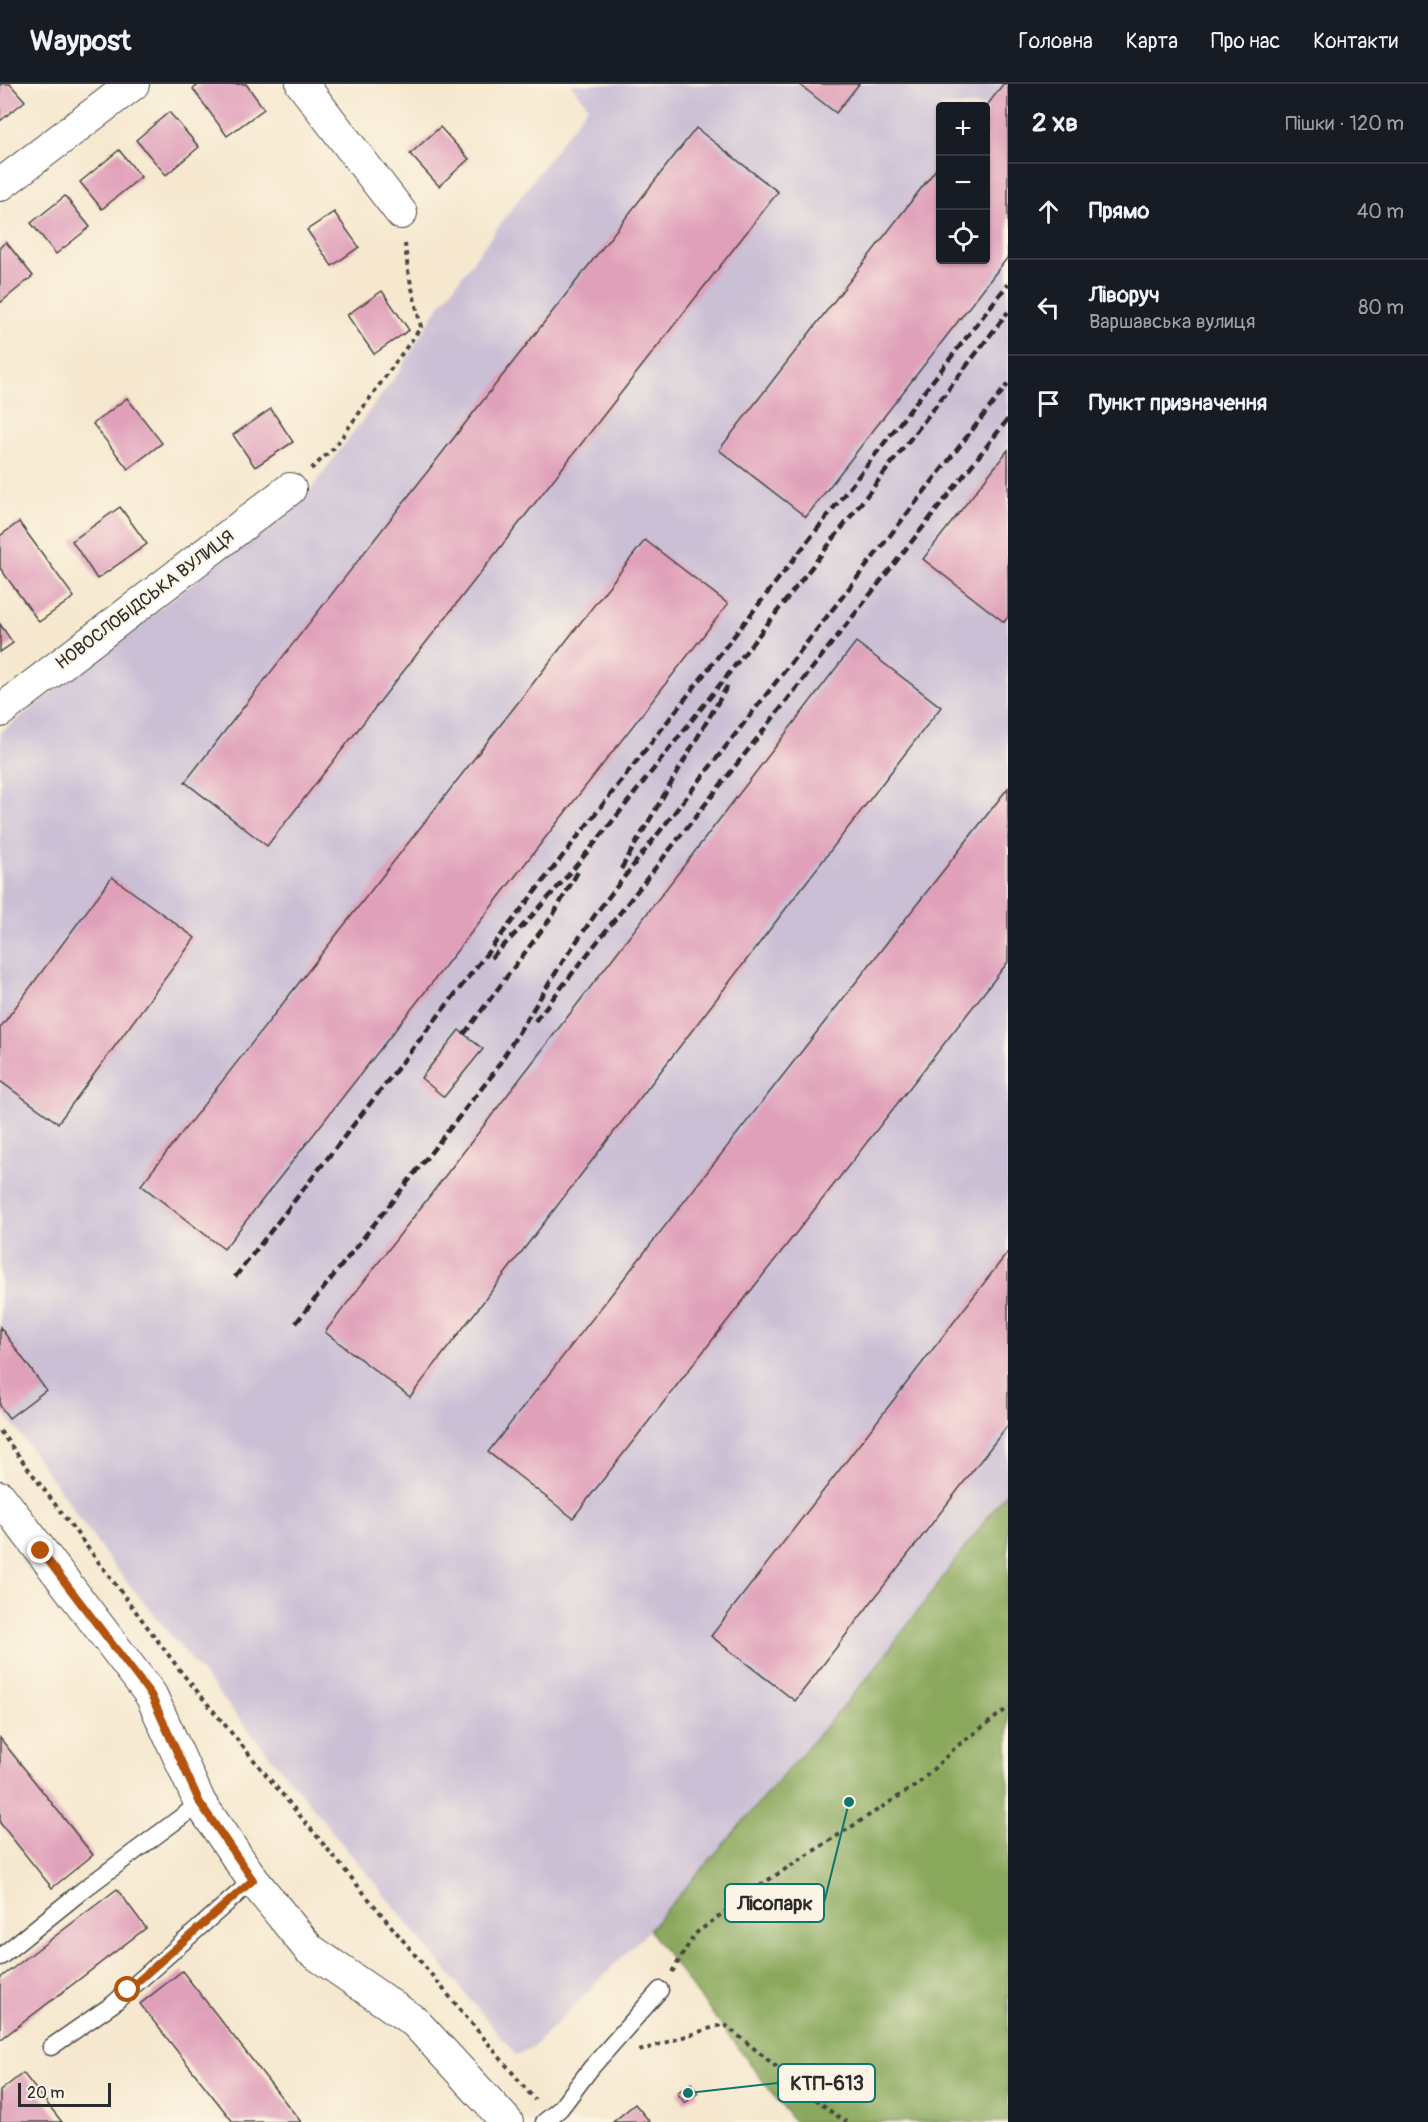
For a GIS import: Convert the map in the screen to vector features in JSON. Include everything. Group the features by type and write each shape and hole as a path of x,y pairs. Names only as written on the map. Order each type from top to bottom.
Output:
{"street":[{"path":"0,185 133,84"},
{"path":"302,84 401,213"},
{"name":"НОВОСЛОБІДСЬКА ВУЛИЦЯ","path":"0,711 290,489"},
{"path":"0,1497 151,1695 200,1803 253,1880 309,1949 415,2022 507,2122"}],"lane":[{"path":"0,1957 83,1890 200,1803"},
{"path":"51,2047 113,2004 253,1880"},
{"path":"544,2122 560,2109 591,2068 660,1990"}],"path":[{"path":"290,489 334,448 421,327 408,271 401,213"},
{"path":"0,1431 182,1673 534,2100 543,2095"},
{"path":"660,1990 695,1934 759,1886 918,1784 956,1747 1008,1708"},
{"path":"636,2052 724,2024 834,2114 847,2122"}],"shaded area":[{"path":"571,84 1008,84 1008,1490 871,1674 649,1930 533,2047 516,2055 113,1565 0,1406 0,733 307,494 401,369 433,315 588,106"}],"green space":[{"path":"1008,1490 1008,2122 794,2122 649,1930 871,1674"}],"building":[{"path":"0,84 10,84 25,101 0,121"},
{"path":"200,84 246,84 264,109 227,136 193,89"},
{"path":"799,84 859,84 836,113"},
{"path":"1003,84 1008,84 1008,257 806,517 719,450 936,169 936,264 990,264 990,102"},
{"path":"169,112 199,147 166,175 136,140"},
{"path":"440,127 469,159 439,186 410,154"},
{"path":"696,128 778,192 267,846 185,782"},
{"path":"119,150 141,177 102,209 80,182"},
{"path":"65,196 90,227 56,254 31,223"},
{"path":"334,212 359,247 332,266 307,230"},
{"path":"6,242 33,276 0,303 0,247"},
{"path":"382,291 409,330 374,354 347,315"},
{"path":"127,398 162,443 128,469 93,424"},
{"path":"271,409 293,442 255,467 233,435"},
{"path":"1008,450 1008,617 1004,622 923,559"},
{"path":"120,507 147,544 97,579 72,541"},
{"path":"19,522 74,597 39,622 0,568 0,536"},
{"path":"645,540 728,604 224,1249 141,1185"},
{"path":"0,624 13,643 0,652"},
{"path":"856,642 941,707 410,1397 325,1332"},
{"path":"1008,788 1008,962 573,1518 488,1452"},
{"path":"112,877 195,938 58,1123 0,1081 0,1028"},
{"path":"459,1030 483,1049 444,1097 421,1078"},
{"path":"1008,1252 1008,1425 795,1701 711,1636"},
{"path":"0,1327 46,1390 9,1418 0,1406"},
{"path":"0,1738 93,1855 52,1888 0,1823"},
{"path":"117,1889 146,1928 0,2040 0,1978"},
{"path":"182,1971 301,2122 233,2122 140,2004"},
{"path":"23,2073 62,2122 0,2122 0,2091"},
{"path":"691,2083 698,2093 685,2103 677,2093"},
{"path":"635,2104 650,2122 613,2122"}],"railway":[{"path":"235,1277 1008,284"},
{"path":"491,958 571,872 620,812 1008,312"},
{"path":"296,1323 493,1074 563,961 597,912 1008,384"},
{"path":"535,1021 1008,419"},
{"path":"621,869 728,685"},
{"path":"464,1034 553,915 579,870"}],"place":[{"name":"Лісопарк","path":"849,1802"},
{"name":"КТП-613","path":"688,2093"}],"route":[{"path":"41,1551 151,1695 200,1803 253,1880 128,1990"}]}
